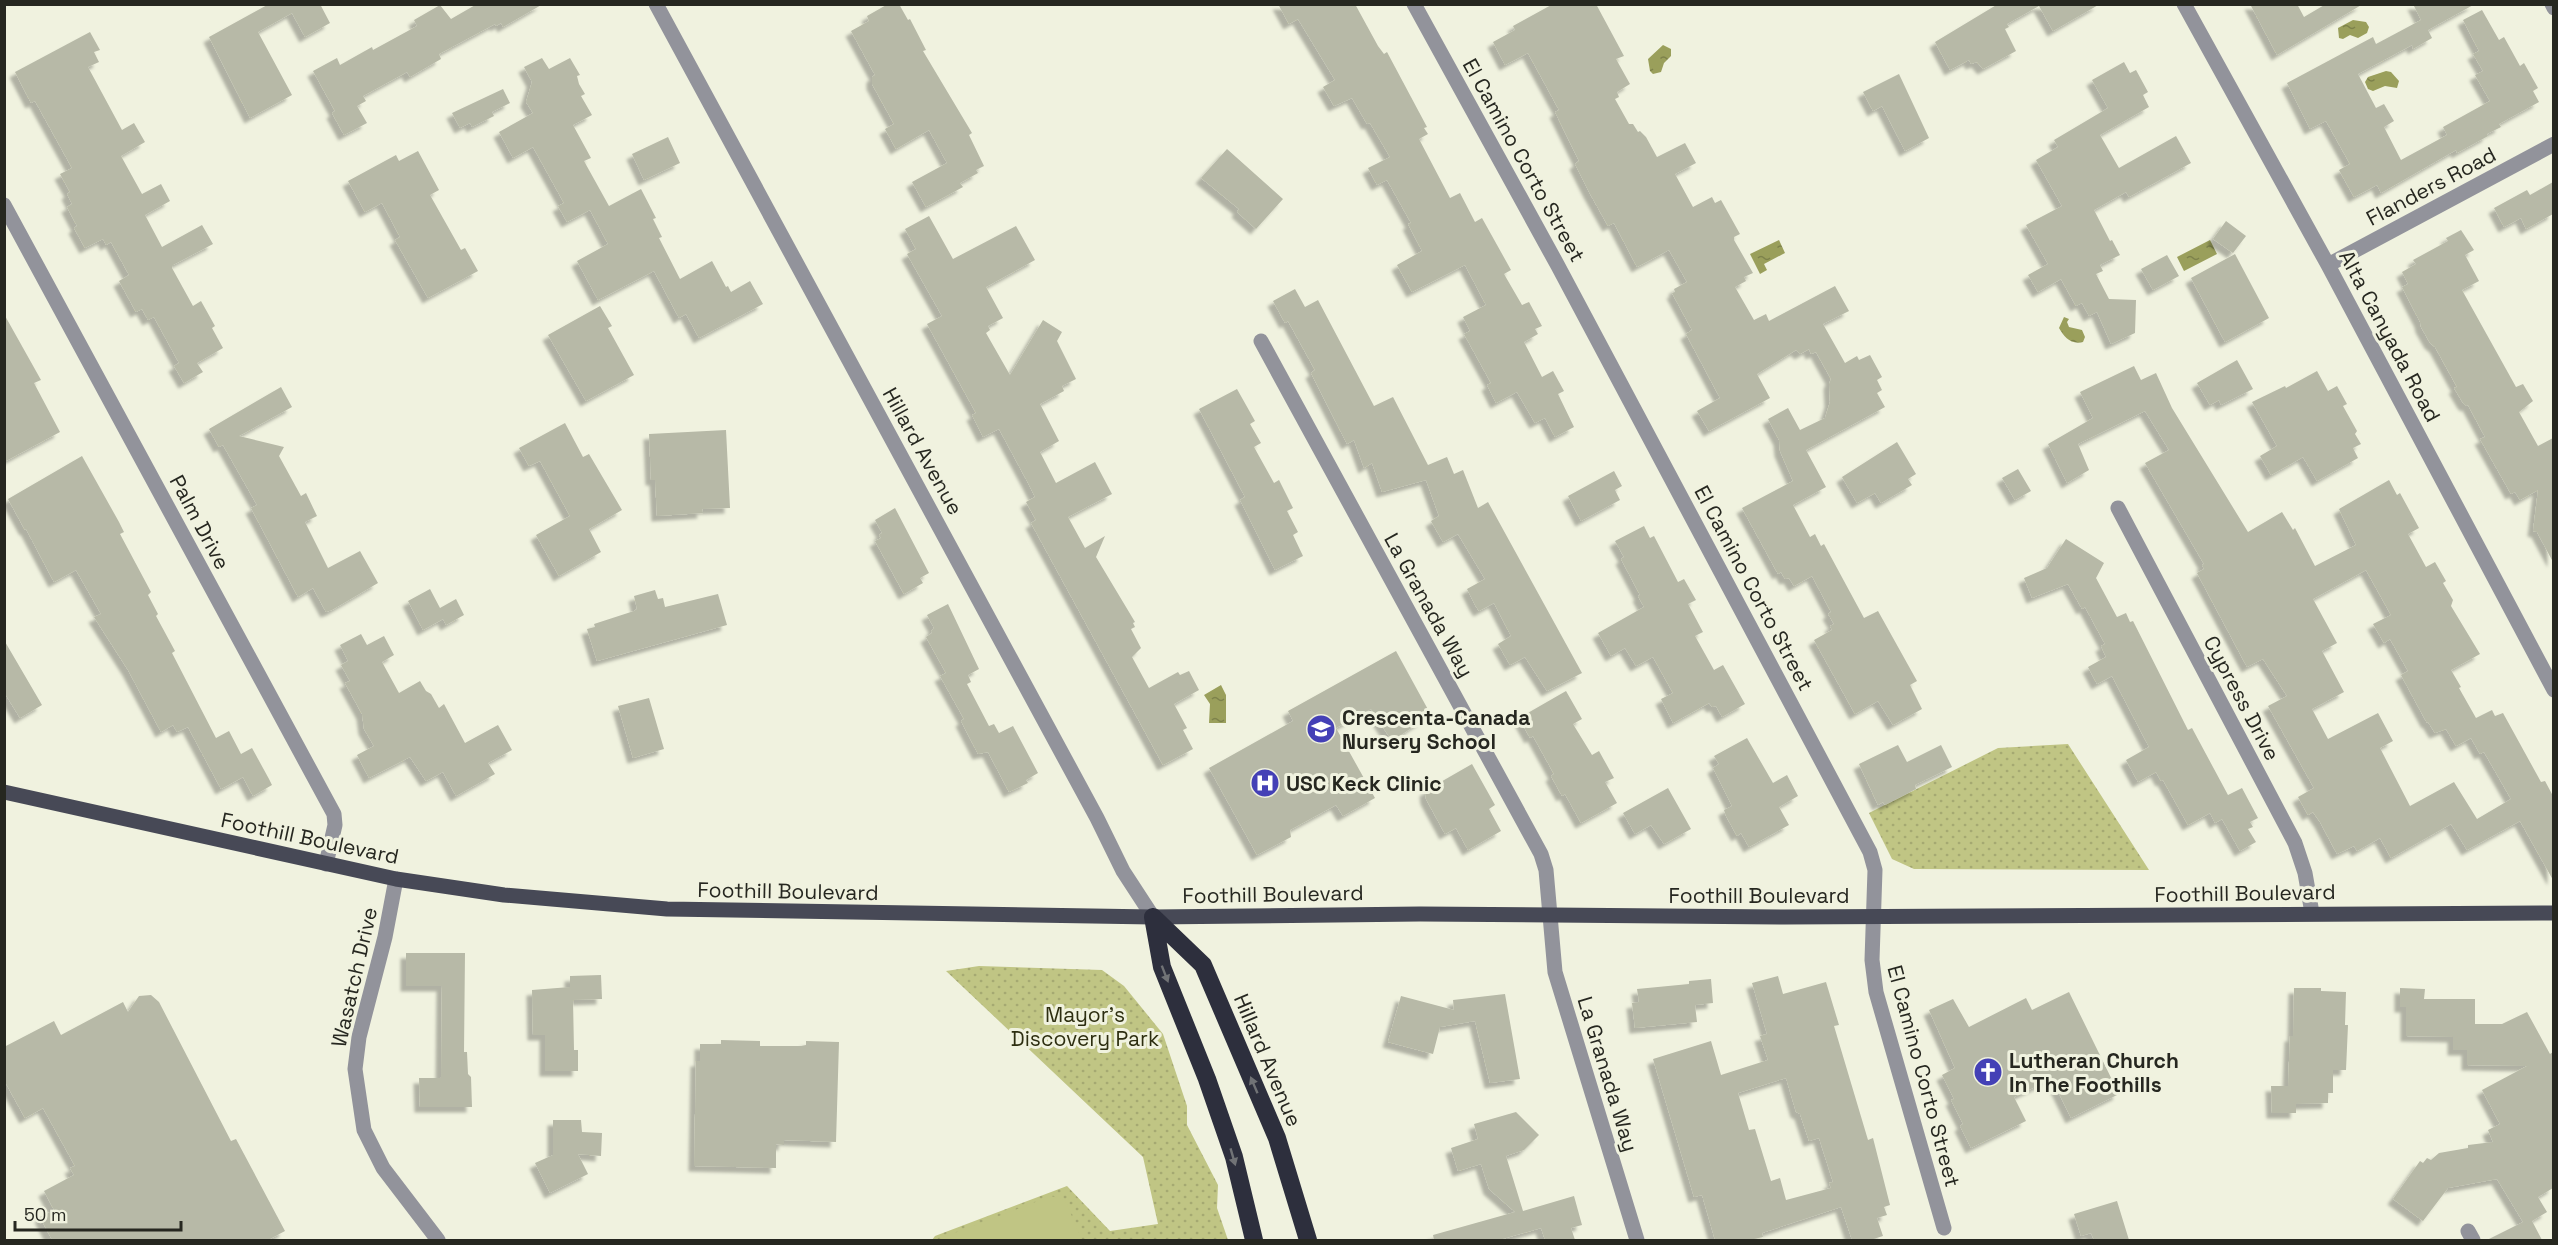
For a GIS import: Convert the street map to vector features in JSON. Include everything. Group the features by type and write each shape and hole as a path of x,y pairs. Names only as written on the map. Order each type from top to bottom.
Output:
{"highway":[{"name":"Hillard Avenue","path":"1153,917 1162,966 1207,1079 1234,1157 1254,1240"},
{"name":"Hillard Avenue","path":"1153,917 1203,964 1277,1138 1308,1240"}],"main road":[{"name":"Foothill Boulevard","path":"4,792 396,879 504,895 668,909 1153,917 1419,914 1872,916 2553,913"}],"street":[{"name":"Hillard Avenue","path":"656,4 1120,864 1153,917"},
{"name":"El Camino Corto Street","path":"1414,4 1569,286 1870,852 1875,870 1872,967 1876,992 1944,1228"},
{"name":"Alta Canyada Road","path":"2184,4 2328,265 2553,690"},
{"name":"Flanders Road","path":"2328,265 2553,144"},
{"name":"Palm Drive","path":"4,205 334,814 335,825 326,864"},
{"name":"La Granada Way","path":"1261,341 1541,854 1546,870 1548,916 1555,972 1637,1240"},
{"name":"Cypress Drive","path":"2118,508 2295,843 2305,873 2312,913"},
{"name":"Wasatch Drive","path":"396,879 385,937 359,1037 355,1069 364,1130 383,1168 438,1240"}],"green space":[{"path":"2068,744 2149,870 1914,869 1892,859 1869,813 1998,748"},
{"name":"Mayor's Discovery Park","path":"979,966 1102,970 1124,986 1163,1034 1187,1106 1187,1125 1218,1185 1217,1208 1228,1240 932,1240 935,1236 1067,1186 1110,1231 1158,1224 1143,1157 946,971"},
{"path":"1051,1196 1065,1200 1082,1240 936,1240"}],"water":[{"path":"2353,20 2366,22 2369,27 2367,33 2358,38 2350,35 2343,39 2339,38 2338,28"},
{"path":"1663,45 1671,49 1671,56 1664,63 1661,72 1653,74 1650,71 1648,59"},
{"path":"2386,71 2391,72 2399,81 2397,88 2385,86 2373,91 2368,89 2365,82 2368,77"},
{"path":"1779,240 1785,253 1764,264 1767,270 1760,274 1750,254"},
{"path":"2210,240 2217,254 2184,271 2177,257"},
{"path":"2064,317 2069,319 2067,322 2069,327 2082,330 2085,337 2083,342 2068,340 2063,334 2059,328"},
{"path":"1221,685 1226,695 1226,723 1209,723 1210,704 1204,695"}],"building":[{"path":"269,4 320,4 330,23 305,37 292,13 258,32 292,95 250,118 209,37"},
{"path":"477,4 543,4 503,27 501,23 496,26 495,24 439,54 441,59 410,77 407,72 363,96 366,101 357,106 367,123 344,135 332,113 335,111 313,71 337,58 340,65 372,47 373,50 417,26 414,20 440,5 451,19"},
{"path":"888,4 899,4 908,20 910,19 926,50 923,51 972,133 969,135 984,166 976,170 978,173 960,183 963,187 926,207 912,182 947,163 929,130 896,149 885,129 894,124 872,84 872,77 875,75 851,31 869,21 867,16"},
{"path":"1278,4 1355,4 1378,46 1384,54 1387,52 1427,127 1424,128 1428,134 1419,139 1450,198 1460,193 1475,222 1482,218 1511,270 1504,274 1522,305 1529,302 1542,326 1535,329 1538,334 1524,342 1542,377 1553,371 1564,391 1558,394 1574,427 1555,437 1545,418 1535,423 1517,392 1496,403 1487,385 1491,383 1464,334 1470,331 1463,317 1486,305 1465,265 1412,292 1397,265 1422,251 1408,224 1411,223 1387,180 1377,185 1368,168 1390,157 1352,98 1334,106 1323,87 1335,80 1298,19 1289,24"},
{"path":"1553,4 1596,4 1624,56 1616,59 1630,84 1617,92 1619,97 1615,99 1629,124 1633,124 1638,132 1640,131 1646,137 1657,157 1685,143 1696,163 1675,174 1693,207 1712,197 1715,203 1721,200 1740,234 1734,237 1734,240 1753,273 1744,277 1746,281 1735,287 1754,320 1766,314 1769,321 1835,286 1849,311 1823,324 1845,363 1857,356 1859,360 1870,355 1882,377 1877,380 1882,390 1877,393 1885,407 1806,450 1826,487 1793,505 1810,537 1815,534 1821,546 1824,544 1864,618 1878,611 1917,681 1910,685 1922,709 1893,725 1878,701 1855,714 1814,640 1832,630 1830,626 1834,624 1828,614 1831,612 1812,576 1794,586 1789,578 1785,579 1781,572 1778,574 1742,508 1793,481 1780,451 1779,440 1768,419 1788,408 1800,430 1825,418 1830,402 1831,379 1816,352 1811,354 1809,349 1800,354 1796,350 1757,374 1770,398 1709,431 1697,411 1720,398 1686,334 1692,330 1672,293 1675,292 1674,289 1687,282 1669,250 1637,267 1614,223 1608,226 1589,192 1575,164 1579,161 1555,112 1559,110 1528,53 1505,65 1493,42 1515,30 1513,26"},
{"path":"1998,4 2100,4 2053,31 2039,6 2007,24 2009,27 2005,29 2016,51 1983,69 1977,62 1971,64 1969,60 1950,70 1935,42"},
{"path":"2250,4 2297,4 2304,17 2326,4 2363,4 2277,55"},
{"path":"2413,4 2475,4 2428,30 2432,38 2413,49 2412,45 2358,74 2376,108 2384,104 2394,121 2384,127 2401,160 2447,135 2443,127 2490,101 2475,75 2483,71 2473,54 2479,51 2463,20 2482,10 2499,40 2504,37 2520,66 2524,63 2538,88 2533,91 2539,102 2499,124 2501,127 2487,134 2488,136 2457,153 2456,150 2381,193 2377,185 2354,197 2339,170 2350,164 2326,121 2310,129 2287,83 2373,37 2376,44 2421,20"},
{"path":"90,32 100,50 94,52 99,62 88,67 122,130 134,123 145,142 121,156 142,194 161,184 170,201 145,215 162,247 202,225 213,244 173,265 172,268 193,306 201,301 215,326 212,328 223,348 197,363 203,372 184,383 174,366 179,363 154,317 148,320 142,309 136,312 119,281 129,275 111,242 106,245 103,239 85,248 74,228 77,226 67,207 72,204 67,194 70,192 60,174 72,168 35,101 31,103 15,72"},
{"path":"542,58 549,69 570,58 580,75 577,76 579,84 585,94 581,96 592,115 573,125 591,158 584,161 609,206 641,189 656,218 653,219 662,237 659,238 680,279 712,261 731,292 750,281 763,304 699,338 686,314 679,318 654,271 598,300 577,261 608,244 590,210 567,222 558,206 564,203 533,147 513,158 499,132 533,113 526,102 532,82 524,67"},
{"path":"2124,62 2130,73 2136,70 2148,92 2143,95 2149,107 2100,135 2119,168 2176,136 2191,163 2129,197 2126,192 2094,210 2120,255 2100,265 2103,271 2096,274 2109,299 2136,300 2135,333 2111,344 2097,312 2089,316 2082,303 2076,306 2061,279 2038,292 2028,275 2048,264 2026,225 2062,206 2036,160 2058,147 2054,140 2108,108 2092,80"},
{"path":"1899,74 1929,138 1905,151 1882,106 1873,111 1863,92"},
{"path":"503,89 510,103 492,112 494,116 472,127 470,123 460,128 452,113"},
{"path":"668,137 680,163 644,180 632,154"},
{"path":"1227,149 1283,199 1256,229 1237,212 1239,209 1201,178"},
{"path":"418,151 439,190 430,195 461,250 465,248 478,271 428,298 395,240 400,237 382,203 365,212 348,181 396,155 399,161"},
{"path":"2553,182 2553,214 2526,229 2521,218 2504,227 2494,208 2527,190 2530,195"},
{"path":"929,216 953,259 1016,226 1035,260 986,287 1003,318 988,326 990,330 986,333 1010,375 1043,320 1062,332 1057,341 1076,379 1062,386 1064,391 1040,404 1059,441 1040,452 1056,483 1095,462 1112,494 1068,517 1085,548 1105,536 1096,557 1135,622 1133,623 1135,627 1131,629 1141,648 1132,657 1149,688 1178,672 1180,675 1189,671 1199,690 1174,704 1187,728 1183,730 1193,749 1163,765 1031,523 1036,520 1026,502 1035,497 1027,481 999,429 983,437 972,415 976,413 927,324 942,316 907,254 916,249 905,229"},
{"path":"2226,221 2246,236 2233,253 2213,239"},
{"path":"2461,230 2474,250 2465,255 2479,281 2462,290 2516,387 2523,384 2533,401 2519,412 2538,446 2553,438 2553,562 2537,532 2533,531 2538,490 2520,500 2515,492 2511,494 2480,439 2485,437 2468,405 2463,403 2454,388 2457,387 2421,327 2402,287 2408,284 2402,272 2416,264 2413,260 2448,241 2446,238"},
{"path":"2235,254 2269,318 2225,342 2191,278"},
{"path":"2167,255 2179,276 2153,290 2141,269"},
{"path":"1295,289 1305,307 1318,300 1374,406 1393,397 1428,465 1447,457 1454,474 1463,470 1478,508 1488,502 1582,673 1547,691 1525,657 1510,665 1498,644 1511,636 1494,603 1479,611 1475,605 1467,589 1485,579 1458,534 1443,542 1431,521 1439,516 1426,480 1382,492 1372,463 1364,468 1354,440 1347,444 1311,373 1315,370 1288,321 1285,323 1273,301"},
{"path":"600,306 612,326 608,328 634,375 586,401 548,335"},
{"path":"4,314 41,380 34,383 60,432 4,462"},
{"path":"2237,360 2253,389 2221,405 2219,400 2210,405 2197,383"},
{"path":"2134,366 2141,380 2156,373 2172,408 2248,532 2282,512 2293,530 2295,528 2315,566 2356,545 2339,509 2389,480 2397,495 2400,493 2419,528 2408,534 2426,567 2435,562 2446,581 2443,583 2453,600 2451,606 2480,654 2451,670 2461,687 2459,688 2476,718 2492,710 2495,716 2503,713 2541,782 2545,781 2553,796 2553,880 2520,821 2467,850 2451,824 2391,858 2380,838 2357,851 2354,846 2337,854 2320,822 2313,812 2308,815 2298,797 2314,788 2268,706 2287,696 2263,659 2247,667 2197,573 2204,569 2202,565 2204,564 2145,463 2169,450 2145,411 2078,444 2089,470 2067,483 2048,444 2093,418 2080,392","holes":["2366,570 2391,615 2373,624 2384,643 2390,639 2408,671 2401,675 2427,723 2435,733 2446,729 2456,746 2471,738 2480,754 2484,752 2511,799 2477,819 2454,782 2410,806 2380,748 2393,741 2378,713 2328,739 2312,709 2344,692 2322,651 2337,643 2313,599"]},
{"path":"2317,371 2328,391 2337,386 2347,404 2343,406 2357,431 2355,434 2361,444 2353,448 2358,458 2317,481 2303,457 2271,475 2260,456 2277,446 2252,402 2285,386 2286,388"},
{"path":"281,387 292,407 239,436 284,447 279,456 301,496 306,493 317,516 305,522 328,568 360,551 378,583 326,612 313,588 298,597 251,508 257,505 223,445 219,447 209,429"},
{"path":"1237,389 1255,421 1250,424 1261,443 1254,447 1274,483 1279,480 1293,508 1287,511 1298,532 1293,535 1303,556 1275,570 1240,500 1245,497 1199,409"},
{"path":"565,423 583,457 589,454 622,510 589,529 601,552 559,576 536,535 570,516 540,461 529,466 519,448"},
{"path":"726,430 730,508 702,509 703,513 657,516 655,480 651,480 649,434"},
{"path":"1897,442 1916,474 1908,479 1912,485 1881,503 1875,493 1857,503 1842,477"},
{"path":"82,456 124,532 120,534 151,592 148,595 158,614 156,616 175,651 172,653 216,738 229,731 241,754 252,748 269,779 272,785 253,796 243,777 221,789 188,727 177,732 173,725 161,732 128,670 94,617 101,614 76,570 54,582 8,499"},
{"path":"2018,469 2031,491 2015,500 2002,478"},
{"path":"1614,471 1622,486 1615,490 1620,500 1581,521 1568,496"},
{"path":"895,508 929,573 920,578 923,583 904,594 875,541 881,538 879,535 882,533 875,520"},
{"path":"1644,526 1650,538 1654,536 1678,582 1684,579 1696,600 1688,604 1703,632 1695,636 1714,670 1723,665 1745,704 1722,717 1716,706 1712,707 1709,703 1673,723 1661,699 1673,693 1653,657 1636,666 1625,648 1611,656 1598,633 1644,607 1621,559 1624,557 1615,541"},
{"path":"2066,539 2104,563 2096,578 2117,617 2126,613 2130,622 2133,621 2188,730 2192,728 2228,795 2242,788 2258,818 2250,822 2253,827 2248,829 2256,842 2240,851 2222,819 2215,823 2210,813 2188,825 2163,780 2161,781 2156,772 2138,782 2126,760 2149,747 2112,676 2097,684 2088,667 2106,657 2101,646 2105,644 2085,607 2082,609 2068,584 2032,598 2024,578 2047,568"},
{"path":"430,589 440,608 456,599 464,615 446,625 443,619 423,630 408,601"},
{"path":"655,590 658,599 663,598 665,607 718,594 727,625 597,661 587,629 595,627 594,624 634,611 637,609 634,596"},
{"path":"948,604 979,669 968,675 971,682 967,684 989,726 994,724 999,733 1013,726 1038,773 1026,780 1028,783 1009,792 988,752 978,754 961,721 964,719 940,676 946,673 926,637 932,633 934,628 927,615"},
{"path":"361,634 367,645 384,636 394,655 382,662 399,693 420,681 439,708 444,704 465,743 498,725 512,750 488,763 495,774 456,796 443,772 426,781 410,757 369,778 357,755 374,746 364,729 362,714 345,683 350,681 341,665 348,661 340,645"},
{"path":"4,640 42,705 20,718 4,692"},
{"path":"1396,651 1431,715 1392,741 1371,709 1336,728 1375,798 1343,816 1336,805 1290,830 1291,837 1257,855 1209,768 1293,721 1288,711"},
{"path":"1566,691 1582,719 1573,724 1592,755 1599,751 1614,778 1605,782 1617,803 1581,823 1565,794 1562,796 1551,776 1554,774 1533,736 1530,738 1519,718"},
{"path":"649,698 664,749 633,758 618,706"},
{"path":"1747,738 1773,783 1787,775 1798,796 1779,807 1789,825 1749,847 1741,833 1737,836 1726,816 1724,810 1732,806 1713,768 1719,764 1714,756"},
{"path":"1898,745 1907,762 1941,745 1952,767 1915,785 1916,789 1885,805 1883,802 1878,805 1859,764"},
{"path":"1472,764 1495,805 1489,809 1501,831 1468,850 1456,828 1445,834 1426,799 1425,791"},
{"path":"1668,788 1691,829 1664,844 1651,825 1635,834 1623,813"},
{"path":"406,953 465,953 464,1052 467,1052 468,1074 471,1077 472,1107 420,1107 419,1078 441,1078 442,986 406,986"},
{"path":"601,975 602,999 573,1000 574,1050 578,1050 578,1071 545,1071 545,1035 533,1035 532,990 570,987 570,976"},
{"path":"1778,976 1783,994 1826,982 1839,1025 1834,1026 1868,1140 1873,1138 1890,1205 1884,1207 1887,1215 1877,1218 1883,1236 1870,1240 1852,1240 1841,1207 1762,1233 1763,1237 1749,1240 1715,1240 1702,1195 1694,1197 1653,1059 1711,1041 1721,1075 1768,1060 1760,1036 1767,1034 1752,983","holes":["1786,1078 1796,1112 1800,1114 1809,1141 1819,1138 1833,1182 1829,1183 1831,1188 1786,1200 1780,1178 1771,1181 1755,1129 1749,1130 1738,1093"]},
{"path":"1711,979 1713,1003 1695,1005 1697,1022 1635,1028 1632,1003 1639,1002 1637,989 1689,984 1689,981"},
{"path":"2294,988 2321,988 2321,991 2346,992 2345,1025 2348,1025 2346,1070 2333,1070 2333,1093 2328,1093 2328,1103 2296,1104 2296,1113 2272,1113 2271,1086 2288,1086 2290,1036 2293,1036"},
{"path":"2400,988 2425,989 2424,999 2475,999 2475,1024 2502,1024 2527,1012 2550,1054 2553,1052 2553,1188 2538,1197 2547,1212 2532,1221 2542,1240 2487,1240 2523,1222 2497,1179 2448,1188 2423,1221 2393,1199 2420,1161 2423,1163 2427,1158 2431,1160 2439,1153 2468,1148 2468,1145 2493,1142 2488,1130 2500,1124 2482,1090 2527,1066 2467,1065 2467,1050 2453,1050 2453,1037 2406,1036 2406,1007 2400,1007"},
{"path":"2069,992 2119,1094 2071,1118 2052,1079 2014,1097 2026,1121 1971,1148 1960,1126 1963,1124 1951,1100 1954,1099 1942,1075 1955,1068 1929,1010 1953,999 1969,1027 2026,998 2032,1010"},
{"path":"1505,994 1520,1079 1490,1083 1475,1021 1440,1027 1433,1054 1388,1042 1401,996 1454,1010 1453,1000"},
{"path":"151,995 159,1002 231,1141 236,1139 285,1231 268,1240 52,1240 40,1217 54,1210 44,1191 74,1175 70,1168 75,1166 43,1108 25,1118 4,1080 4,1047 54,1021 61,1035 123,1002 128,1012 139,996"},
{"path":"721,1040 760,1041 760,1046 801,1046 806,1045 806,1041 839,1042 836,1142 784,1140 784,1145 776,1144 776,1168 694,1166 696,1061 700,1061 700,1044 721,1044"},
{"path":"1516,1112 1539,1135 1524,1150 1506,1156 1523,1211 1574,1196 1582,1225 1571,1228 1575,1240 1545,1240 1541,1228 1499,1240 1434,1240 1433,1235 1515,1212 1489,1189 1481,1164 1458,1171 1451,1148 1478,1139 1474,1124"},
{"path":"553,1120 581,1120 582,1132 602,1133 601,1156 578,1154 588,1174 550,1193 535,1163 553,1155"},
{"path":"2117,1201 2129,1240 2094,1240 2091,1233 2081,1236 2074,1214"}],"place":[{"name":"Crescenta-Canada Nursery School","path":"1321,729"},
{"name":"USC Keck Clinic","path":"1265,783"},
{"name":"Lutheran Church In The Foothills","path":"1988,1072"}]}
